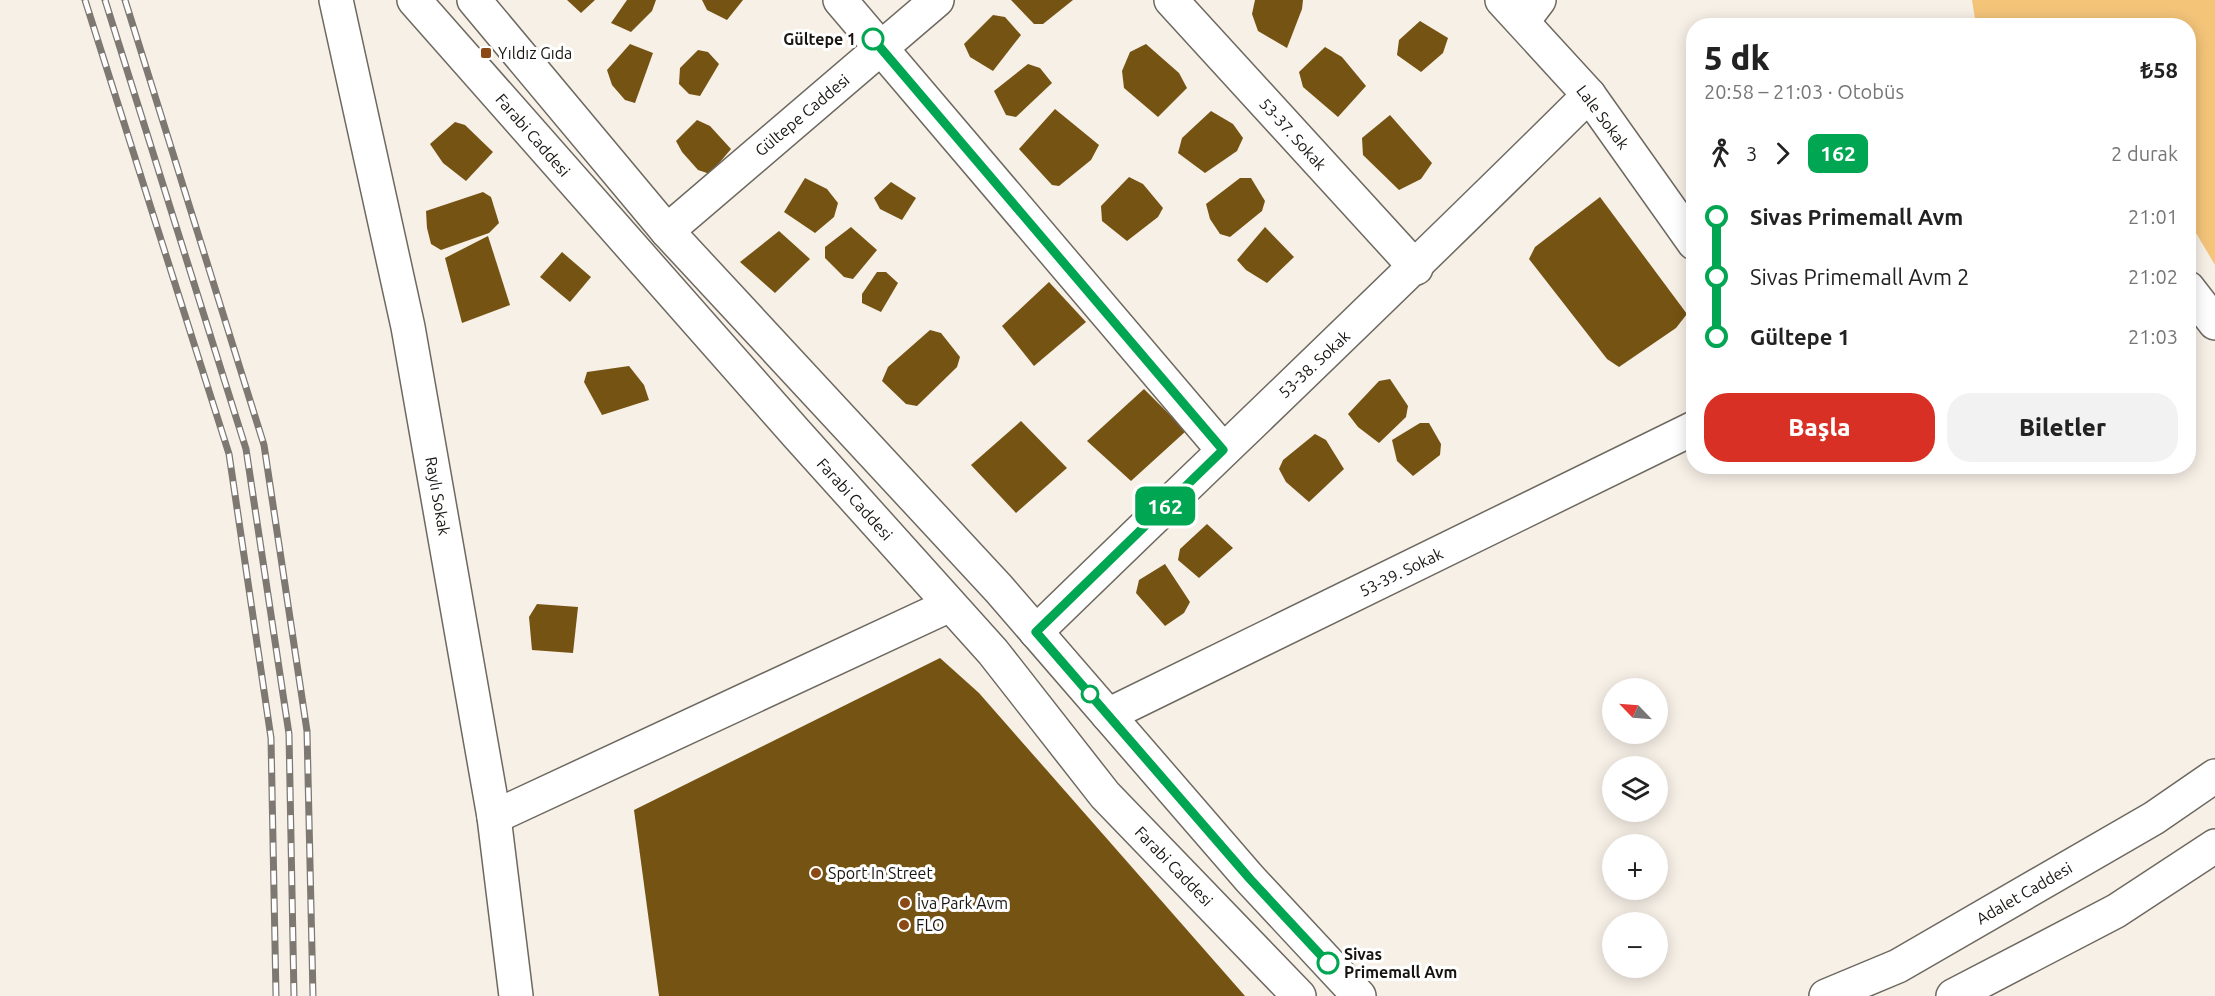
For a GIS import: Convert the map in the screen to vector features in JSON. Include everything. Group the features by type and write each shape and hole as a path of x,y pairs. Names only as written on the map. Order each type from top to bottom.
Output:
{"street":[{"name":"Raylı Sokak","path":"336,0 408,327 494,817 516,996"},
{"name":"Farabi Caddesi","path":"414,0 796,433 993,652 1105,795 1299,996"},
{"path":"474,0 667,231 999,589 1250,879 1359,996"},
{"path":"840,0 1223,450"},
{"name":"Gültepe Caddesi","path":"667,231 937,0"},
{"name":"53-37. Sokak","path":"1171,0 1416,268"},
{"name":"Lale Sokak","path":"1521,7 1589,95 1686,232"},
{"name":"53-38. Sokak","path":"1036,632 1223,450 1416,268 1589,95"},
{"path":"2196,298 2215,323"},
{"name":"53-39. Sokak","path":"1108,715 1686,432"},
{"path":"494,817 951,605"},
{"name":"Adalet Caddesi","path":"1826,996 1898,966 2154,818 2215,776"},
{"path":"1953,996 2115,911 2215,846"}],"shaded area":[{"path":"1972,0 2215,0 2215,265 2196,233 2196,18 1975,18"}],"building":[{"path":"567,0 595,0 581,13"},
{"path":"627,0 656,0 652,11 631,32 611,23"},
{"path":"702,0 743,0 727,20 707,10"},
{"path":"1011,0 1073,0 1043,24 1034,24"},
{"path":"1255,0 1303,0 1302,9 1287,48 1258,31 1252,14"},
{"path":"993,15 1005,17 1021,35 993,71 970,57 964,44"},
{"path":"1420,21 1448,38 1443,53 1421,72 1397,55 1399,40"},
{"path":"630,44 653,53 635,103 625,100 612,85 607,70"},
{"path":"1146,44 1179,73 1187,88 1158,117 1124,88 1122,71 1130,52"},
{"path":"1325,47 1342,57 1366,86 1338,117 1303,87 1299,72"},
{"path":"698,50 708,52 719,64 700,96 689,94 679,84 680,68"},
{"path":"1028,64 1040,68 1052,83 1016,117 1006,115 994,91"},
{"path":"1055,109 1099,145 1091,160 1059,186 1052,185 1019,149"},
{"path":"1211,111 1233,124 1243,138 1237,151 1205,173 1178,153 1182,138"},
{"path":"1390,115 1432,163 1421,179 1399,190 1363,155 1362,138"},
{"path":"697,120 710,126 731,149 710,174 698,170 682,152 676,141"},
{"path":"455,122 465,125 493,152 466,181 443,163 430,144"},
{"path":"1129,177 1143,184 1163,208 1158,217 1127,241 1102,221 1101,206"},
{"path":"805,178 827,189 838,203 834,217 815,233 784,212"},
{"path":"1240,178 1251,178 1265,201 1262,211 1230,237 1220,234 1210,219 1206,204"},
{"path":"891,182 916,198 902,220 880,209 874,198"},
{"path":"483,192 491,197 499,223 489,233 441,250 431,244 426,211"},
{"path":"1600,197 1686,315 1676,328 1619,367 1607,359 1529,259 1535,247"},
{"path":"851,227 877,250 853,279 844,277 825,258 825,247"},
{"path":"1265,227 1294,257 1267,283 1246,270 1237,260"},
{"path":"779,231 810,259 775,293 740,262"},
{"path":"488,236 510,305 462,323 445,258"},
{"path":"562,252 591,277 570,302 540,277"},
{"path":"877,272 886,272 898,283 881,312 862,303 862,294"},
{"path":"1049,282 1086,322 1034,366 1002,326"},
{"path":"930,330 941,333 960,357 957,367 917,406 906,404 882,381 888,367"},
{"path":"629,366 644,385 649,400 602,415 584,382 587,372"},
{"path":"1390,379 1408,406 1406,417 1379,443 1358,427 1348,414 1379,381"},
{"path":"1144,389 1186,431 1131,481 1087,441"},
{"path":"1021,421 1067,468 1016,513 971,465"},
{"path":"1420,423 1429,423 1441,444 1440,455 1413,476 1397,461 1392,440"},
{"path":"1315,434 1326,440 1344,469 1309,502 1286,482 1279,469 1283,460"},
{"path":"1207,524 1233,548 1199,578 1178,560 1180,549"},
{"path":"1165,564 1190,602 1184,613 1165,626 1136,593 1139,580"},
{"path":"537,604 578,607 573,653 532,650 529,617"},
{"name":"İva Park Avm","path":"940,658 979,693 1245,996 659,996 634,810"}],"railway":[{"path":"85,0 229,454 271,738 276,996"},
{"path":"105,0 246,449 289,734 294,996"},
{"path":"125,0 264,445 307,731 313,996"}],"bus line":[{"name":"162","path":"873,39 1223,450 1036,632 1250,879 1328,963"}],"place":[{"name":"Gültepe 1","path":"873,39"},
{"name":"Yıldız Gıda","path":"486,53"},
{"name":"Sport In Street","path":"816,873"},
{"name":"İva Park Avm","path":"905,903"},
{"name":"FLO","path":"904,925"},
{"name":"Sivas Primemall Avm","path":"1328,963"}]}
